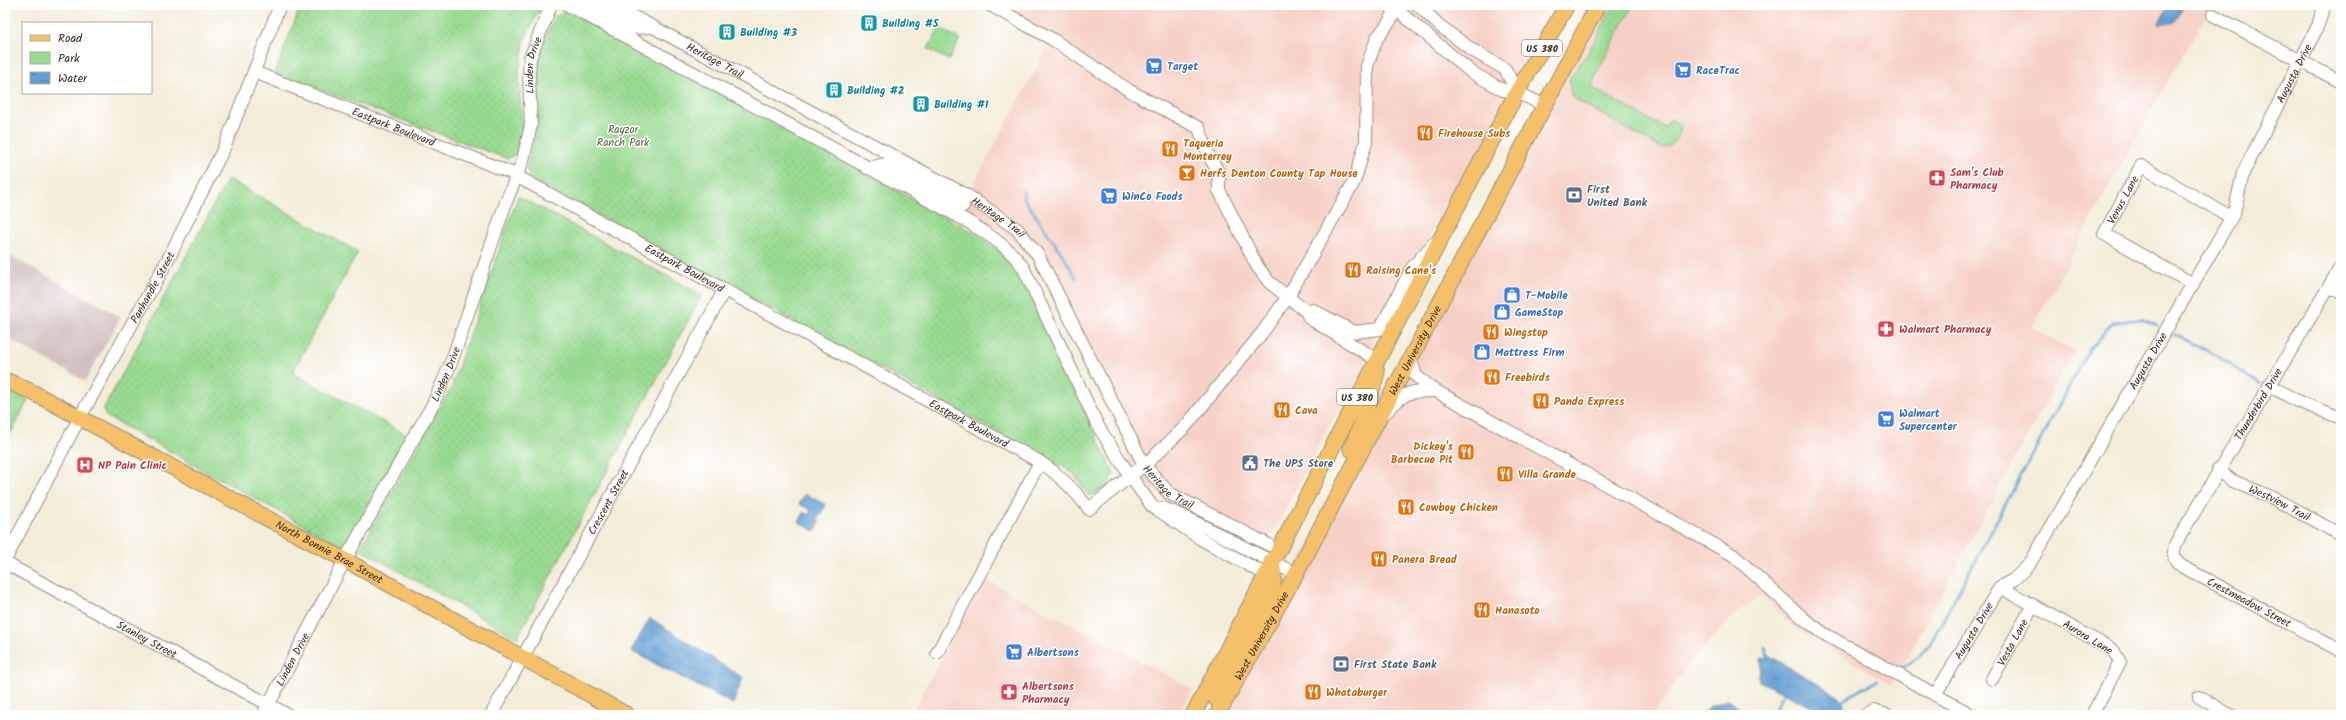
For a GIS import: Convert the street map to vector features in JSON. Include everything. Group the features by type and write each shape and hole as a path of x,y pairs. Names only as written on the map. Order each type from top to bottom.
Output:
{"main road":[{"name":"West University Drive","path":"1193,715 1268,568 1517,92 1567,5"},
{"name":"West University Drive","path":"1217,715 1296,574 1543,105 1598,5"},
{"path":"1296,574 1298,552 1357,438 1365,416 1386,342"},
{"name":"North Bonnie Brae Street","path":"5,370 30,391"},
{"name":"North Bonnie Brae Street","path":"5,380 80,417 345,560 627,715"},
{"path":"1209,715 1273,585 1274,574 1268,568 1269,545 1280,529 1332,428 1338,422 1345,420"}],"street":[{"name":"Panhandle Street","path":"5,560 80,417 165,264 221,154 280,5"},
{"name":"Linden Drive","path":"266,710 345,560 433,404 451,363 506,202 523,160 531,124 529,76 530,58 551,5"},
{"name":"Heritage Trail","path":"568,5 967,221 999,240 1012,252 1023,267 1098,426 1130,476 1149,501 1181,515 1268,568 1296,574"},
{"path":"591,5 633,28 652,27"},
{"name":"Heritage Trail","path":"612,5 968,196 1017,229 1038,255 1144,465 1170,493 1269,545"},
{"path":"990,5 1052,39 1130,90 1199,128 1209,156 1219,173 1219,190 1257,266 1268,282 1307,312 1309,318 1377,360"},
{"path":"1418,5 1440,26 1472,50 1505,69 1517,92"},
{"name":"Augusta Drive","path":"1935,695 2000,587 2013,580 2029,565 2231,217 2242,173 2316,30 2325,5"},
{"path":"1130,476 1185,427 1262,333 1288,298 1354,182 1366,142 1367,66 1377,38 1390,21 1396,7 1471,72 1503,90 1517,92 1543,105"},
{"path":"2213,15 2341,82"},
{"name":"Eastpark Boulevard","path":"254,72 517,176 1040,462 1060,475 1073,487 1090,509 1130,476"},
{"path":"751,105 761,86"},
{"path":"867,168 885,164 963,206"},
{"name":"Venus Lane","path":"2193,284 2104,234 2141,166 2231,217"},
{"path":"1307,312 1313,310 1354,332 1380,329 1412,268 1443,233"},
{"name":"Thunderbird Drive","path":"2176,543 2218,470 2341,266"},
{"path":"2329,286 2341,293"},
{"name":"Crescent Street","path":"491,715 725,289"},
{"path":"1410,358 1416,376 1436,391 1733,555 1804,619 1826,635 1972,715"},
{"path":"2269,385 2297,401 2341,418"},
{"path":"1376,421 1403,394 1417,391 1436,391"},
{"path":"937,653 1040,462"},
{"name":"Westview Trail","path":"2218,470 2233,481 2271,497 2341,535"},
{"name":"Crestmeadow Street","path":"2176,543 2173,552 2176,562 2183,567 2341,651"},
{"name":"Stanley Street","path":"5,564 266,710 288,715"},
{"name":"Aurora Lane","path":"2000,587 2113,650 2118,655 2120,662 2092,715"},
{"name":"Vesta Lane","path":"1992,679 2033,605"},
{"path":"2199,697 2230,715"},
{"path":"1866,715 1873,711 1883,713"}],"shaded area":[{"path":"989,5 1560,5 1463,182 1447,204 1382,323 1361,373 1329,425 1263,553 1168,504 1149,487 1131,463 1044,283 1029,258 1009,237 962,206 1052,39"},
{"path":"1598,5 2209,5 2204,19 2140,130 2032,328 2074,350 1892,685 1791,626 1762,594 1734,615 1685,667 1653,715 1217,715"},
{"path":"5,253 121,317 85,381 5,337"},
{"path":"985,579 1193,689 1179,715 910,715"}],"green space":[{"path":"301,5 542,5 525,38 519,72 522,132 516,153 508,159 275,73"},
{"path":"1614,5 1633,5 1595,76 1592,88 1665,128 1670,119 1681,125 1680,134 1676,141 1665,148 1661,148 1571,96 1569,79 1588,53"},
{"name":"Rayzor Ranch Park","path":"566,11 977,234 1003,254 1020,276 1114,474 1107,487 1089,496 1073,473 531,179 526,169 536,130 536,56 556,16"},
{"path":"939,28 960,39 949,60 928,49"},
{"path":"228,179 358,252 292,373 407,435 345,548 106,416 103,410"},
{"path":"518,196 702,295 517,638 360,549 451,388"},
{"path":"5,386 28,400 5,444"}],"water":[{"path":"2167,5 2184,5 2175,23 2159,23"},
{"path":"805,494 826,505 817,520 820,521 815,531 799,522 804,512 808,515 811,510 799,504"},
{"path":"650,618 743,678 733,704 631,651"},
{"path":"1770,656 1840,697 1844,703 1842,713 1826,714 1759,681 1761,659"},
{"path":"1727,700 1750,715 1702,715 1710,706"}],"waterway":[{"path":"1024,191 1023,197 1066,260 1076,278"},
{"path":"1900,668 1917,658 1930,644 2090,348 2112,323 2141,319 2156,325"},
{"path":"2174,335 2206,349 2259,384"},
{"path":"1765,647 1769,659"},
{"path":"1840,701 1878,680"},
{"path":"1772,715 1784,692"}],"place":[{"name":"Building #5","path":"869,23"},
{"name":"Building #3","path":"727,32"},
{"name":"Target","path":"1154,66"},
{"name":"RaceTrac","path":"1683,70"},
{"name":"Building #2","path":"834,90"},
{"name":"Building #1","path":"921,104"},
{"name":"Firehouse Subs","path":"1425,133"},
{"name":"Taqueria Monterrey","path":"1170,149"},
{"name":"Herfs Denton County Tap House","path":"1187,173"},
{"name":"Sam's Club Pharmacy","path":"1937,178"},
{"name":"First United Bank","path":"1574,195"},
{"name":"WinCo Foods","path":"1109,196"},
{"name":"Raising Cane's","path":"1353,270"},
{"name":"T-Mobile","path":"1512,295"},
{"name":"GameStop","path":"1502,312"},
{"name":"Walmart Pharmacy","path":"1886,329"},
{"name":"Wingstop","path":"1491,332"},
{"name":"Mattress Firm","path":"1482,352"},
{"name":"Freebirds","path":"1492,377"},
{"name":"Panda Express","path":"1541,401"},
{"name":"Cava","path":"1282,410"},
{"name":"Walmart Supercenter","path":"1886,419"},
{"name":"Dickey's Barbecue Pit","path":"1466,452"},
{"name":"The UPS Store","path":"1250,463"},
{"name":"NP Pain Clinic","path":"85,465"},
{"name":"Villa Grande","path":"1505,474"},
{"name":"Cowboy Chicken","path":"1406,507"},
{"name":"Panera Bread","path":"1379,559"},
{"name":"Hanasoto","path":"1482,610"},
{"name":"Albertsons","path":"1014,652"},
{"name":"First State Bank","path":"1341,664"},
{"name":"Albertsons Pharmacy","path":"1009,692"},
{"name":"Whataburger","path":"1313,692"}]}
